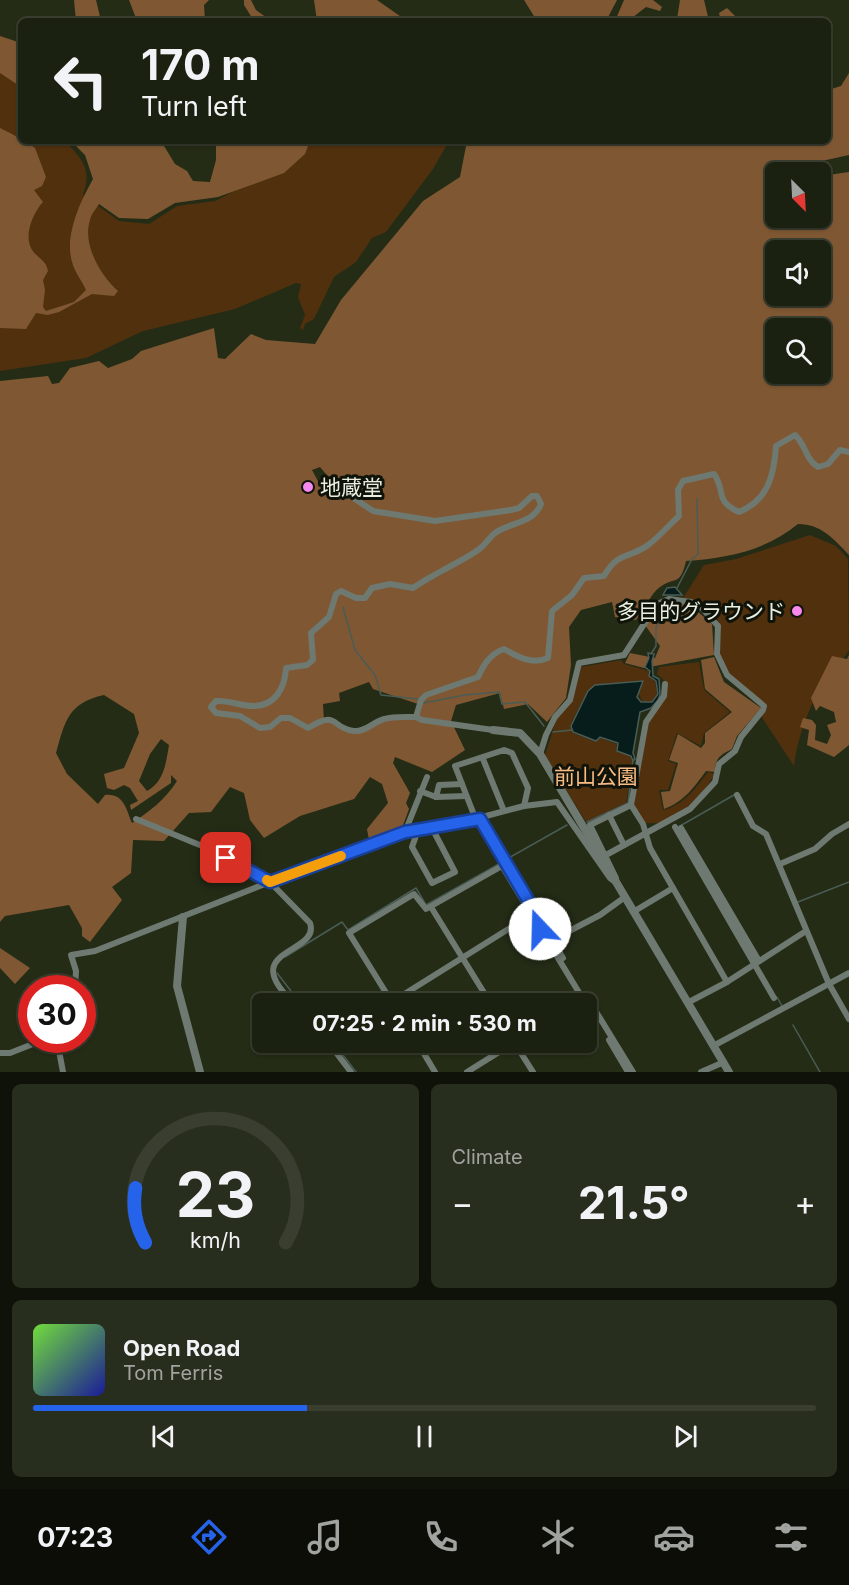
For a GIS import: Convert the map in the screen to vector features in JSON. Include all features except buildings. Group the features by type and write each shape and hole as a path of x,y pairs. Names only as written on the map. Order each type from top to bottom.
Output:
{"street":[{"path":"416,717 424,696 478,677 484,663 496,652 504,649 522,658 539,662 548,658 552,611 572,595 584,578 604,576 610,565 623,555 638,552 650,544 679,516 678,490 683,481 714,474 719,480 720,496 728,507 739,512 761,497 773,478 776,446 784,439 795,435 801,441 808,461 818,467 828,464 840,450 849,452"},
{"path":"325,479 373,511 427,520 511,510 519,508 532,496 537,496 541,504 537,512 515,526 496,532 478,550 413,588 390,584 372,588 365,598 356,598 341,591 336,594 329,617 311,633 313,660 307,665 286,668 283,688 273,700 253,706 230,700 216,701 211,707 216,713 240,716 260,728 270,727 281,718 290,718 308,728 323,719 331,719 352,731 363,730 386,718 416,717 444,725 520,733 540,754 729,1072"},
{"path":"540,754 555,717 570,700 579,663 622,657 657,604 669,599 678,599 702,608 718,626 717,654 727,675 764,706 741,737 735,751 719,764 715,782 690,809 606,855"},
{"path":"665,684 664,696 646,722 631,805 650,848 727,982"},
{"path":"524,806 528,788 512,753 504,750 483,759 454,766 478,820 578,993"},
{"path":"483,759 504,810"},
{"path":"405,832 427,777"},
{"path":"436,797 440,785 462,784"},
{"path":"420,791 436,797 466,796"},
{"path":"737,795 753,826 766,834 829,984 847,1010 849,1019"},
{"path":"76,975 71,956 95,951 405,832 478,820 504,810 524,806 557,802 610,878 615,881"},
{"path":"615,881 617,876 590,825 631,805"},
{"path":"609,815 624,845"},
{"path":"136,819 212,850 270,882 310,923 313,932 311,937 285,953 273,965 272,971 286,993"},
{"path":"780,864 815,849 832,834 849,824"},
{"path":"678,827 757,962 774,998"},
{"path":"418,830 412,847 432,883 455,872 432,828"},
{"path":"385,993 349,933 414,894 426,909 502,866 552,940 633,1072"},
{"path":"633,912 673,888"},
{"path":"552,940 600,915 625,897"},
{"path":"431,907 484,993"},
{"path":"407,993 533,914"},
{"path":"183,917 177,986 200,1072"},
{"path":"689,1002 727,982 806,931"},
{"path":"715,1046 849,973"},
{"path":"597,1023 628,1072"},
{"path":"0,1053 18,1050"},
{"path":"59,1053 63,1072"},
{"path":"336,1053 351,1072"},
{"path":"424,1053 435,1072"},
{"path":"467,1072 498,1053"},
{"path":"521,1053 532,1072"},
{"path":"701,1072 724,1062"}],"green space":[{"path":"0,65 18,80 18,144 68,144 77,154 86,171 86,186 83,195 119,221 149,224 177,206 215,201 250,183 306,144 447,144 433,169 386,232 372,238 356,262 334,277 314,319 305,324 303,330 300,328 305,315 298,297 301,284 296,283 235,309 143,331 86,358 0,371"},
{"path":"810,535 836,546 848,559 849,650 826,679 813,702 799,741 794,766 761,716 767,708 766,704 751,694 726,669 719,650 721,630 717,619 701,605 683,598 704,565 736,559"},
{"name":"前山公園","path":"621,660 624,664 649,671 649,676 655,682 657,694 651,702 642,701 638,692 644,681 595,685 587,691 570,726 573,733 596,742 600,738 617,744 616,751 630,756 633,763 626,803 586,822 545,755 557,718 573,699 581,667"},
{"path":"699,662 704,690 730,712 704,733 701,746 677,733 668,761 676,764 668,790 659,790 663,810 683,800 708,772 715,774 703,792 686,809 667,820 646,823 633,806 649,720 666,696 666,682 657,674 659,667"}],"shaded area":[{"path":"74,0 96,0 100,18 76,18"},
{"path":"129,0 209,0 204,5 205,18 136,18"},
{"path":"244,0 251,0 256,10 267,18 252,18 244,5"},
{"path":"314,0 377,0 403,18 317,18"},
{"path":"524,0 617,0 608,18 535,18"},
{"path":"624,0 653,0 662,7 660,11 646,7 632,18 616,18"},
{"path":"680,0 704,0 708,18 677,18"},
{"path":"727,8 737,18 720,18 719,13"},
{"path":"647,16 667,18 642,18"},
{"path":"0,36 18,42 18,85 0,73"},
{"path":"849,73 849,155 817,162 765,162 765,228 831,228 831,175 849,172 849,555 820,530 798,524 772,541 745,552 686,561 679,578 656,590 636,620 615,617 612,602 581,610 569,627 571,665 566,698 547,722 528,704 504,709 500,693 456,705 451,721 465,750 432,772 395,757 393,763 410,793 406,803 409,809 402,828 369,840 367,829 388,803 382,784 370,777 354,799 300,816 264,838 250,820 244,793 230,787 211,812 189,813 164,841 133,840 131,873 112,887 122,900 90,942 82,936 82,928 69,905 5,916 0,922 0,381 48,376 52,384 59,383 70,368 99,361 108,368 132,359 141,351 214,328 218,358 225,359 251,334 266,340 315,344 341,300 423,201 460,177 466,144 726,144 732,146 734,144 831,144 831,89 841,86","holes":["320,467 332,481 331,487 320,485 312,470","369,682 373,689 421,705 417,719 387,720 350,733 330,721 324,721 323,704 340,701 339,693","104,695 134,714 139,733 124,768 104,774 107,788 114,790 124,785 130,788 138,801 130,805 131,810 171,783 171,775 177,781 157,805 132,823 120,799 105,795 98,804 67,774 56,753 62,732 75,708 92,698","161,739 169,745 165,765 157,783 147,791 139,781 150,754"]},
{"path":"0,128 18,137 18,144 29,144 35,148 46,177 42,186 34,190 43,202 33,218 29,230 29,242 48,271 43,280 45,290 43,307 46,311 74,302 86,290 73,265 70,243 74,220 93,179 85,155 74,144 163,144 175,164 187,171 193,181 210,182 216,160 216,144 309,144 305,154 284,173 218,197 175,203 148,219 119,218 99,204 92,214 88,230 89,240 100,269 118,291 114,296 92,294 59,312 48,315 36,313 26,329 0,328"},
{"path":"676,602 691,606 712,624 714,655 644,668 625,663 630,653 655,658 660,646 645,625 659,605"},
{"path":"849,655 849,745 834,757 807,745 809,730 800,727 803,718 812,720 816,725 815,740 827,744 831,735 827,725 836,722 834,712 820,706 816,711 811,698 832,656 847,659"},
{"path":"714,657 724,682 761,708 737,736 732,749 719,757 715,772 706,771 683,798 664,809 661,792 670,791 678,763 669,760 678,734 701,748 705,743 705,733 732,712 705,689 701,660"},
{"path":"0,948 30,968 23,975 18,975 18,981 15,984 0,968"}],"water":[{"path":"675,587 682,595 663,595 667,588"},
{"path":"648,653 654,654 653,676 659,679 660,695 651,708 640,712 633,761 631,756 617,751 618,743 600,737 596,741 573,732 571,726 588,691 595,685 643,681 637,697 641,702 652,702 658,694 656,681 649,676 650,671 645,667 649,658"}],"waterway":[{"path":"677,588 692,559 698,554 697,499"},
{"path":"651,654 656,646 656,627 670,603"},
{"path":"343,607 355,650 375,675 381,695 418,699"},
{"path":"423,703 465,695 499,692 502,704 525,702 544,726"},
{"path":"553,732 572,730"},
{"path":"587,822 628,803 633,759"},
{"path":"680,826 734,795"},
{"path":"507,859 567,825"},
{"path":"285,957 342,922 348,930 416,888 426,905 499,864"},
{"path":"798,902 849,882"},
{"path":"277,973 292,993"},
{"path":"777,997 782,1006"},
{"path":"793,1025 820,1072"},
{"path":"341,1053 356,1072"}],"slow traffic":[{"path":"267,880 270,882 341,856"}],"place":[{"name":"地蔵堂","path":"308,487"},
{"name":"多目的グラウンド","path":"797,611"}],"route":[{"path":"226,858 270,882 405,832 480,819 535,912 531,915 540,929"}]}
